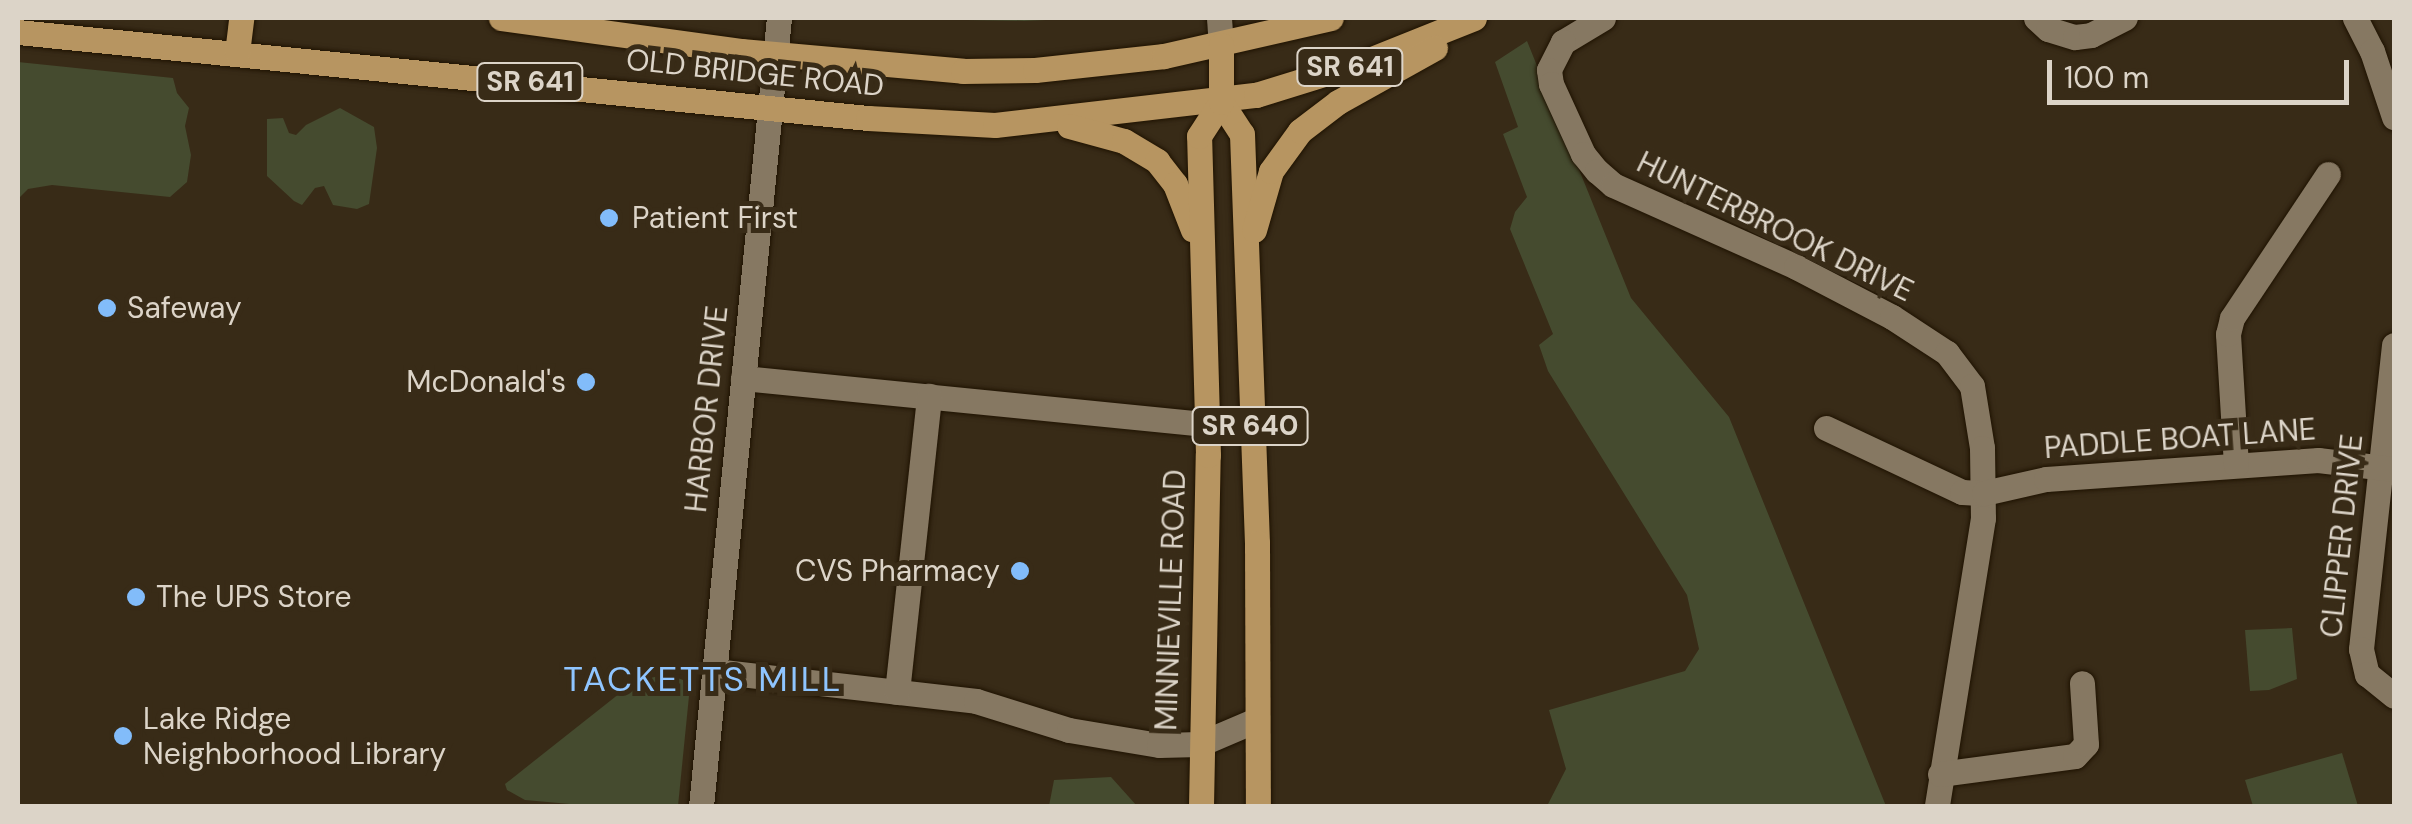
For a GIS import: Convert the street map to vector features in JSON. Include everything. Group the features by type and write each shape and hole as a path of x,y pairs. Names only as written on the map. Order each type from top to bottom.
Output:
{"main road":[{"path":"237,53 241,18"},
{"name":"OLD BRIDGE ROAD","path":"501,18 891,68 1035,70 1221,46 1331,18"},
{"path":"1247,259 1271,171 1300,131 1338,102 1414,62 1476,18"},
{"name":"OLD BRIDGE ROAD","path":"18,32 928,122 1043,122 1221,102 1369,60 1476,18"},
{"name":"MINNIEVILLE ROAD","path":"1201,806 1200,744 1208,598 1199,136 1221,102 1221,46"},
{"name":"MINNIEVILLE ROAD","path":"1221,102 1242,134 1257,543 1254,721 1258,806"},
{"path":"1043,122 1114,136 1157,161 1180,195 1201,254"}],"street":[{"name":"HARBOR DRIVE","path":"701,806 779,18"},
{"path":"1219,18 1221,46"},
{"name":"HUNTERBROOK DRIVE","path":"1603,18 1562,42 1549,70 1550,84 1584,154 1597,171 1613,185 1844,291 1948,353 1972,386 1984,493 1970,611 1937,806"},
{"path":"2036,18 2048,28 2075,37 2091,35 2125,18"},
{"path":"2355,18 2393,104"},
{"path":"2236,465 2228,334 2232,318 2328,174"},
{"name":"CLIPPER DRIVE","path":"2394,345 2388,469 2362,649 2367,674 2394,696"},
{"path":"743,378 1206,424"},
{"path":"897,692 928,396"},
{"path":"1826,428 1946,488 1984,493"},
{"name":"PADDLE BOAT LANE","path":"1984,493 2046,479 2318,460 2388,469"},
{"path":"714,671 976,701 1114,740 1200,744 1254,721"},
{"path":"1940,774 2075,756 2086,744 2082,684"}],"green space":[{"path":"862,18 1090,18 1024,21"},
{"path":"1527,41 1631,298 1729,417 1886,806 1547,806 1566,769 1549,710 1685,671 1699,649 1687,595 1548,371 1539,345 1553,334 1510,229 1515,212 1527,197 1503,134 1518,127 1495,62"},
{"path":"18,62 173,78 177,93 189,108 185,126 191,155 187,182 170,197 52,185 28,189 18,199"},
{"path":"340,108 374,127 377,148 369,204 357,209 333,205 324,186 315,188 302,205 267,176 267,119 283,118 289,133 296,135 306,125"},
{"path":"2292,628 2297,679 2269,690 2250,691 2245,630"},
{"path":"667,674 683,680 689,696 678,806 592,806 525,800 507,790 505,784 634,682"},
{"path":"2342,753 2358,806 2253,806 2245,780"},
{"path":"1111,777 1137,806 1049,806 1054,780"}],"place":[{"name":"Patient First","path":"609,218"},
{"name":"Safeway","path":"107,308"},
{"name":"McDonald's","path":"586,382"},
{"name":"CVS Pharmacy","path":"1020,571"},
{"name":"The UPS Store","path":"136,597"},
{"name":"Lake Ridge Neighborhood Library","path":"123,736"}],"district":[{"name":"TACKETTS MILL","path":"703,679"}]}
